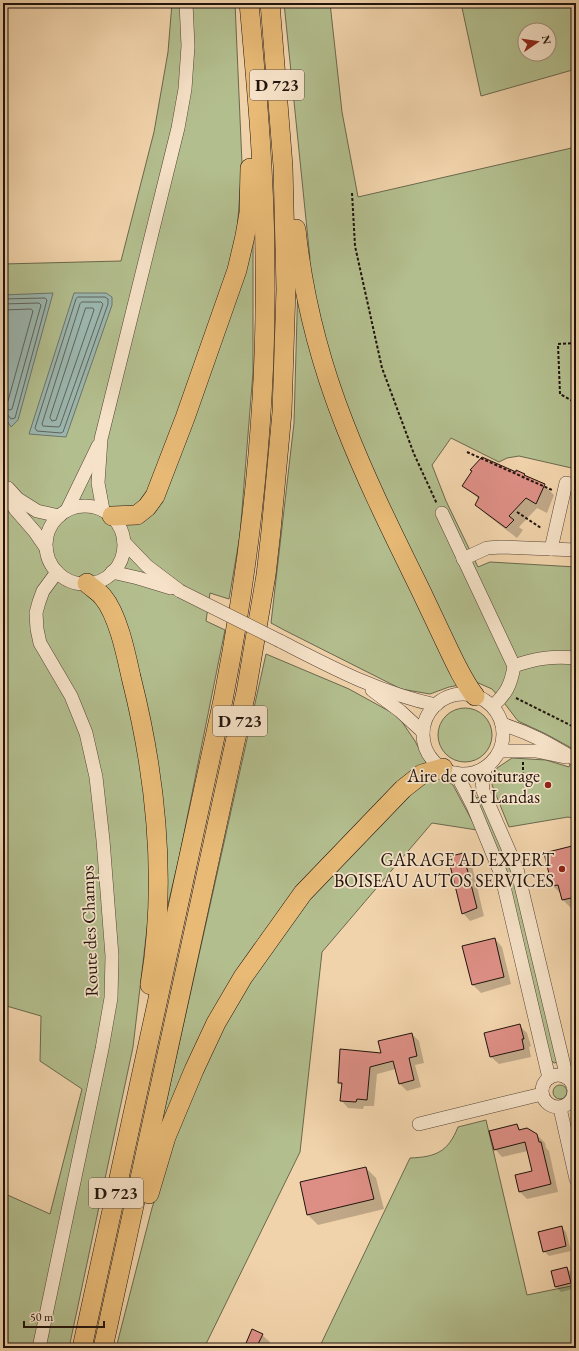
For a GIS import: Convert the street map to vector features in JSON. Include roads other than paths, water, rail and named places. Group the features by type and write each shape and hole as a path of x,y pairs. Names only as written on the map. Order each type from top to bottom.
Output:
{"highway":[{"name":"D 723","path":"82,1348 229,670 252,518 260,434 265,303 264,198 249,3"},
{"name":"D 723","path":"103,1348 246,692 266,575 279,459 285,358 286,252 283,166 270,3"},
{"path":"107,513 136,515 147,507 155,496 190,404 237,270 249,213 251,184 248,107 256,84"},
{"path":"283,166 292,184 296,235 301,268 313,323 324,364 343,422 423,596 468,686 475,696"},
{"path":"87,583 102,596 109,606 116,622 136,693 150,767 156,833 157,889 153,958 147,1006 150,1038"},
{"path":"121,1265 134,1247 166,1137 194,1070 216,1023 243,977 303,893 403,789 422,774 450,771"}],"street":[{"path":"107,513 98,482 101,439 180,120 186,89 188,53 186,3"},
{"path":"46,548 47,536 52,525 63,513 101,439"},
{"path":"551,550 566,482 576,485"},
{"path":"3,483 18,498 37,511 63,513 79,506 91,506 107,513 118,524 122,533 124,542 123,553 119,564 112,572 100,580 87,583 76,582 66,578 57,572 50,561 46,548 35,532 15,509 3,487"},
{"path":"442,513 514,666 512,681 503,696 493,706"},
{"path":"124,542 147,566 180,591"},
{"path":"463,559 487,548 501,547 576,550"},
{"name":"Route des Champs","path":"39,1348 99,1065 111,998 111,941 103,840 96,777 86,733 70,696 40,643 37,629 36,613 39,602 44,590 57,572"},
{"path":"112,572 138,578 180,591 361,682 410,700 436,705"},
{"path":"514,666 540,658 576,658"},
{"path":"361,682 400,711 423,732"},
{"path":"465,694 475,696 485,700 493,706 499,715 502,724 503,738 500,751 492,762 477,772 467,774 450,771 434,762 428,753 424,743 423,732 427,717 436,705 444,699 454,695 465,694"},
{"path":"502,724 528,733 550,744 574,759"},
{"path":"500,751 536,751 574,759"},
{"path":"486,767 482,779 483,791 517,869 572,1084 573,1099 570,1103 560,1108 550,1106 543,1099 543,1085 549,1078 558,1075 572,1084"},
{"path":"450,771 473,806 501,874 549,1078"},
{"path":"419,1124 542,1094"},
{"path":"560,1108 576,1179"}],"water":[{"path":"53,293 18,420 11,427 3,415 3,295"},
{"path":"74,293 106,293 112,297 112,305 66,437 29,434"}],"place":[{"name":"Aire de covoiturage Le Landas","path":"548,785"},
{"name":"GARAGE AD EXPERT BOISEAU AUTOS SERVICES","path":"562,869"}]}
